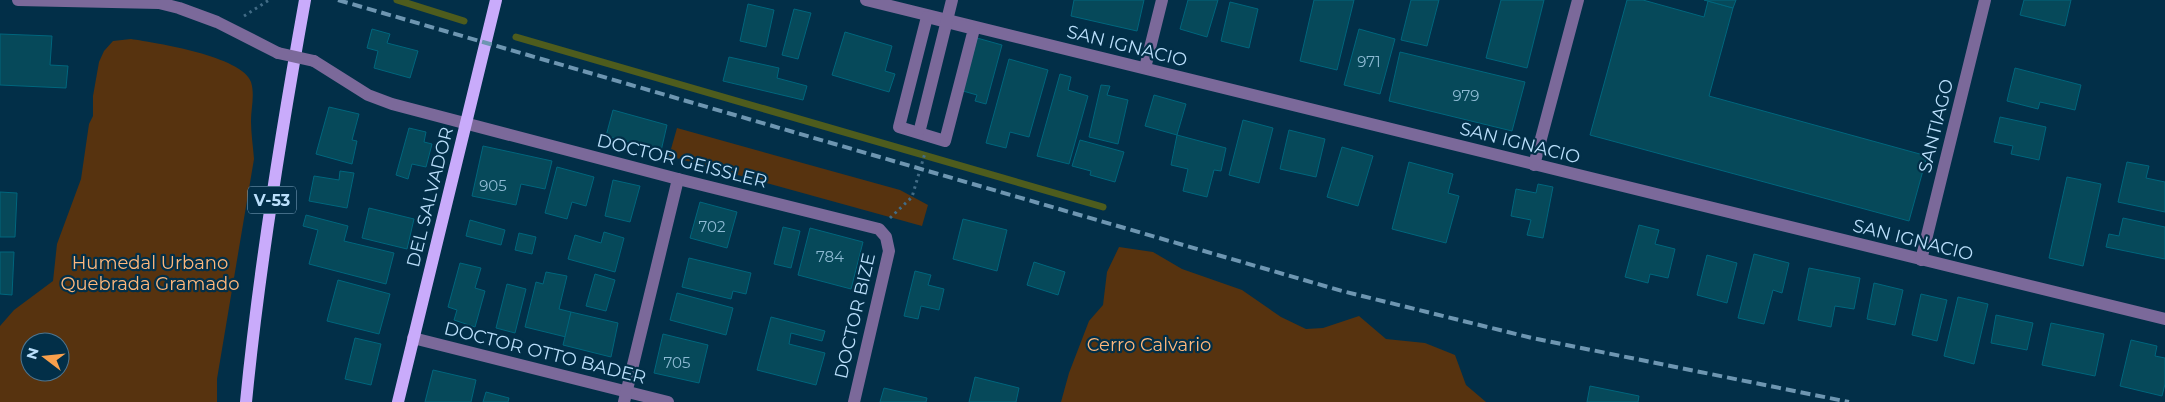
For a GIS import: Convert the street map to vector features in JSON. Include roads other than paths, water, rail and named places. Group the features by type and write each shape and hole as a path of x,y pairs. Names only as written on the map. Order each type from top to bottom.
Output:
{"main road":[{"name":"V-53","path":"246,402 253,336 280,142 305,0"},
{"name":"DEL SALVADOR","path":"398,402 496,0"}],"street":[{"name":"DOCTOR GEISSLER","path":"18,0 159,3 179,8 217,22 278,53 314,61 368,95 466,124 883,233"},
{"name":"SAN IGNACIO","path":"866,0 2165,319"},
{"path":"920,129 952,0"},
{"path":"1145,68 1162,0"},
{"path":"1534,165 1578,0"},
{"name":"SANTIAGO","path":"1921,260 1985,0"},
{"path":"927,18 947,21 974,29 944,140 899,127 927,18"},
{"path":"626,397 678,179"},
{"name":"DOCTOR BIZE","path":"854,402 889,251 883,233"},
{"name":"DOCTOR OTTO BADER","path":"413,338 626,397 668,402"}],"waterway":[{"path":"397,0 464,21"},
{"path":"516,37 1103,207"}],"railway":[{"path":"338,0 1342,291 1532,338 1849,402"}],"park label":[{"name":"Humedal Urbano Quebrada Gramado","path":"150,273"},
{"name":"Cerro Calvario","path":"1149,345"}]}
